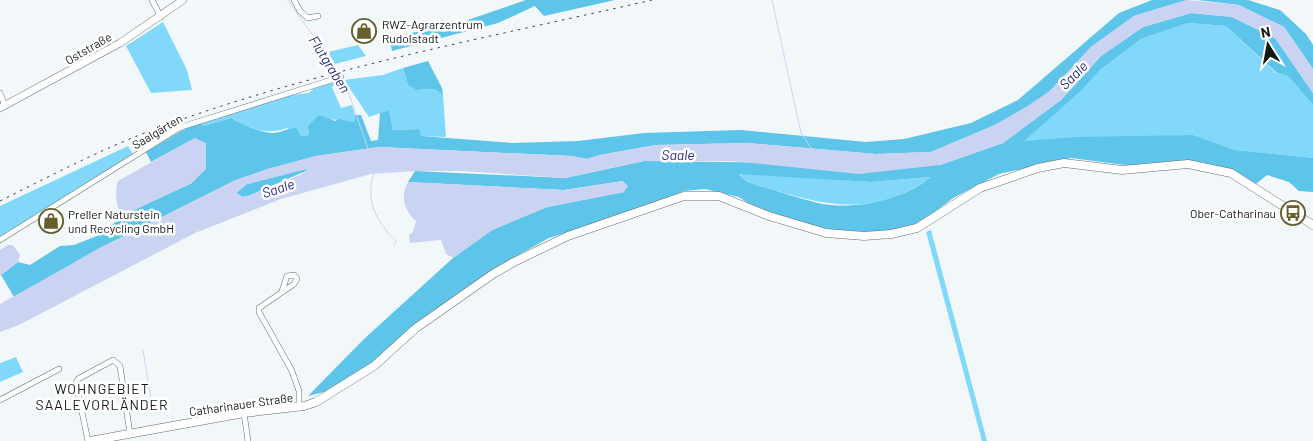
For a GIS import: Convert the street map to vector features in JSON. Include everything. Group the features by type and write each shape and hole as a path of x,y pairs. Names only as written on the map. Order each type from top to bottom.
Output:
{"main road":[{"name":"Catharinauer Straße","path":"89,441 244,414 299,407 316,402 374,366 416,328 493,274 514,262 568,236 684,196 720,196 770,216 826,233 864,236 891,234 917,228 968,194 993,182 1053,164 1073,163 1129,170 1188,164 1231,173 1313,224"}],"street":[{"path":"152,0 161,17"},
{"name":"Oststraße","path":"3,107 88,62 161,17 183,0"},
{"path":"294,0 304,16 308,18 318,16"},
{"name":"Saalgärten","path":"0,240 181,127 339,78"},
{"path":"0,94 3,107"},
{"path":"282,291 258,308 258,312 292,371 299,391 299,407"},
{"path":"89,441 76,383 78,379 113,360 120,366 130,434"},
{"path":"0,400 59,369"},
{"path":"244,414 248,441"}],"shaded area":[{"path":"526,0 615,0 544,16 535,6 498,23 392,51 389,38 465,21"},
{"path":"1152,0 1187,0 1134,16 1091,47 1050,91 1028,106 995,125 931,152 876,154 747,143 656,145 587,159 571,156 379,147 316,156 236,180 100,248 14,297 1,275 18,262 30,265 60,246 74,245 102,234 123,215 192,183 195,138 151,162 146,152 193,124 200,122 204,126 231,118 251,128 267,132 276,133 296,128 301,136 309,135 308,126 319,115 335,121 339,119 354,122 355,115 361,115 371,141 378,140 380,113 389,110 393,130 419,129 421,136 512,143 578,141 644,133 741,130 866,142 904,139 971,123 1018,100 1119,13"},
{"path":"1197,0 1248,0 1280,10 1306,34 1313,45 1313,69 1284,27 1239,5"},
{"path":"1191,13 1232,17 1275,38 1313,93 1313,105 1288,76 1277,73 1226,26 1188,23 1141,39 1100,70 1082,90 1024,141 1078,137 1193,135 1235,150 1313,158 1313,192 1299,191 1289,182 1267,175 1256,184 1226,169 1201,162 1177,161 1132,166 1071,158 999,174 953,198 920,223 891,230 864,232 828,230 755,208 739,197 705,189 684,191 640,209 549,238 493,269 416,325 376,364 336,389 308,396 364,339 453,258 492,230 547,207 624,192 623,181 564,190 408,182 415,171 565,178 644,161 940,165 1003,143 1061,100 1101,56 1143,27","holes":["739,174 871,182 931,177 907,192 878,202 847,206 818,203 800,198 747,182"]},
{"path":"163,22 187,70 192,90 151,93 126,46"},
{"path":"1188,23 1226,26 1276,73 1288,76 1313,105 1313,158 1235,150 1193,135 1023,141 1082,90 1100,70 1141,39"},
{"path":"358,45 366,56 335,64 328,52"},
{"path":"428,61 442,88 443,95 434,89 416,90 408,85 403,68"},
{"path":"403,68 408,85 416,90 434,89 443,95 446,137 420,136 419,129 393,130 389,110 369,117 344,80 383,75"},
{"path":"336,81 337,84 332,87 341,108 352,105 355,115 354,122 337,120 318,121 308,126 309,135 301,136 287,128 272,131 258,130 231,118 204,126 200,122 291,95 309,93 314,88"},
{"path":"128,146 133,154 0,237 0,206"},
{"path":"308,170 248,196 243,197 236,193 247,184"},
{"path":"739,173 871,182 932,177 908,191 885,200 863,204 841,204 819,202 747,182"},
{"path":"931,230 987,441 982,441 926,232"},
{"path":"16,357 23,372 0,382 0,363"}],"water":[{"name":"Saale","path":"1187,0 1239,5 1284,27 1313,69 1313,93 1275,38 1232,17 1191,13 1143,27 1101,56 1061,100 1003,143 940,165 859,174 732,161 644,161 565,178 461,171 415,171 371,174 281,199 195,233 19,325 0,332 0,304 100,248 236,180 268,169 316,156 379,147 571,156 587,159 656,145 747,143 876,154 931,152 995,125 1028,106 1050,91 1091,47 1134,16","holes":["307,170 300,175 248,196 243,197 236,193 247,184"]},
{"path":"195,138 206,143 206,169 192,183 123,215 118,208 116,199 118,181"},
{"path":"623,181 628,186 624,192 547,207 492,230 453,258 446,254 441,240 410,243 409,235 413,232 416,221 404,203 404,192 408,182 564,190"},
{"path":"8,245 13,245 20,255 18,262 0,276 0,250"}],"waterway":[{"name":"Flutgraben","path":"288,0 327,56 338,76"},
{"path":"772,0 801,133 811,148"},
{"name":"Flutgraben","path":"340,80 346,85 368,149"},
{"path":"374,174 371,183 373,207 380,222 391,236"},
{"path":"393,238 396,241 394,246"},
{"path":"143,350 153,412"}],"railway":[{"path":"0,201 117,144 218,107 279,88 403,56 652,0"}],"place":[{"name":"RWZ-Agrarzentrum Rudolstadt","path":"364,31"},
{"name":"Ober-Catharinau","path":"1293,213"},
{"name":"Preller Naturstein und Recycling GmbH","path":"51,221"}],"district":[{"name":"WOHNGEBIET SAALEVORLÄNDER","path":"102,396"}]}
